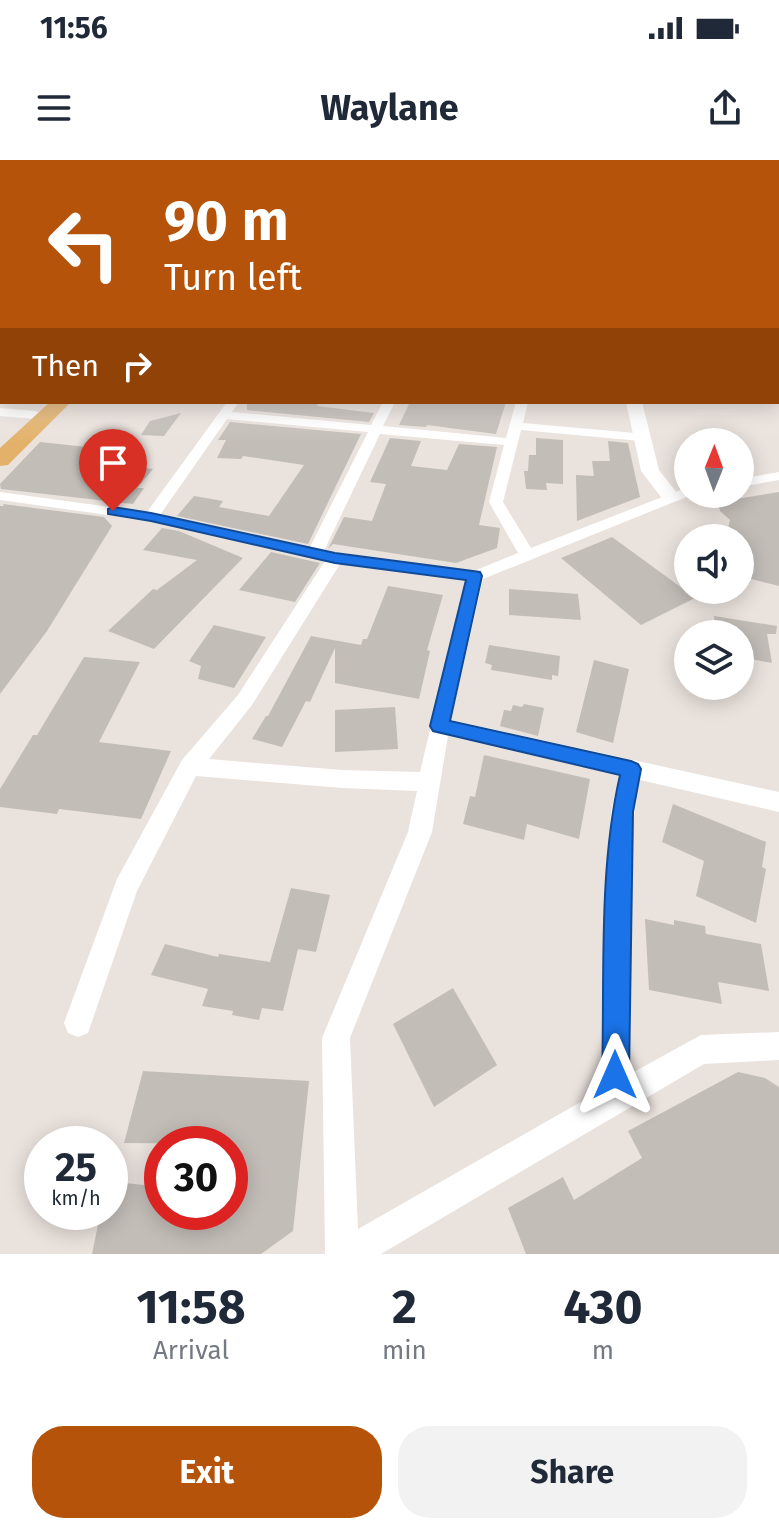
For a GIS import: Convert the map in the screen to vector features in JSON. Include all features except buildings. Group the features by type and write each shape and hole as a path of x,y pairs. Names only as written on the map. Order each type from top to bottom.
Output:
{"main road":[{"path":"0,460 59,404"},
{"path":"0,449 43,409"}],"street":[{"path":"151,517 231,404"},
{"path":"78,1023 126,887 190,766 245,700 325,556 388,404"},
{"path":"522,404 496,502 527,555"},
{"path":"634,404 650,471 674,490"},
{"path":"0,412 43,409"},
{"path":"223,415 510,442"},
{"path":"517,426 641,437"},
{"path":"754,481 777,477"},
{"path":"0,496 151,517 325,556 475,576 674,497"},
{"path":"342,1254 336,1038 420,832 440,726 475,576"},
{"path":"440,726 779,802"},
{"path":"190,766 342,779 430,782"},
{"path":"615,1100 619,872 622,812 631,769"},
{"path":"348,1254 701,1050 779,1046"}],"route":[{"path":"113,511 335,558 475,576 440,726 631,769 622,812 615,1075"}]}
